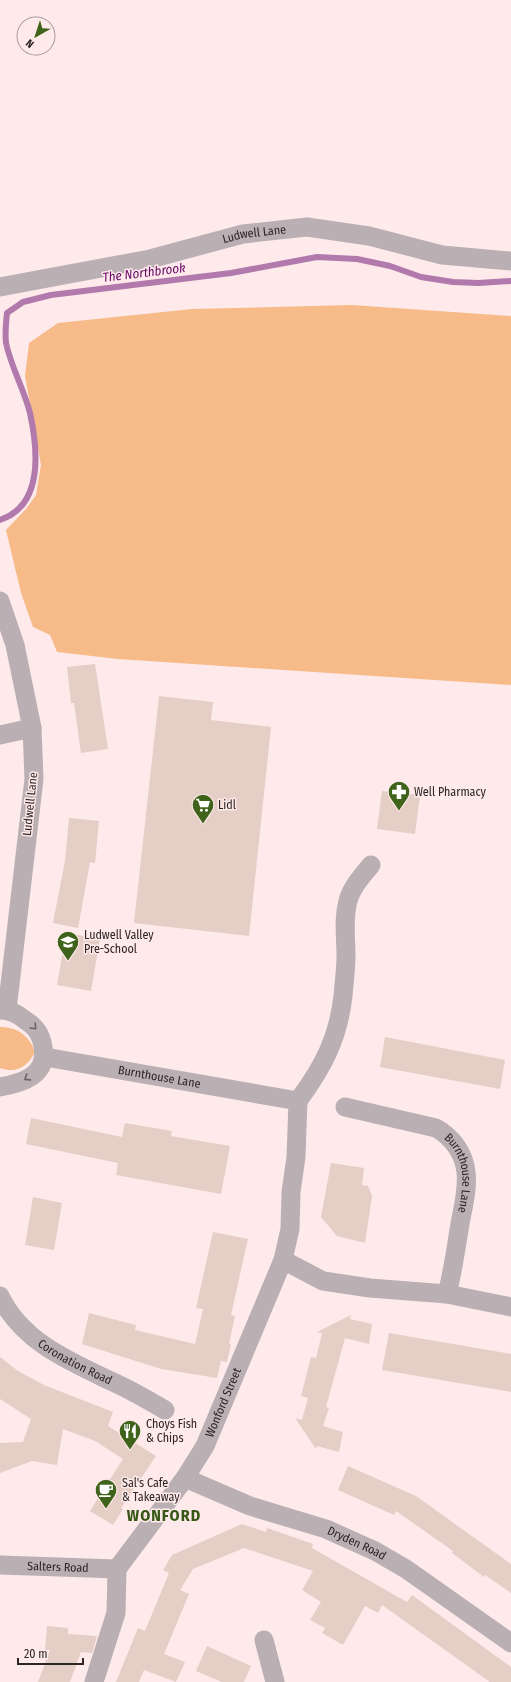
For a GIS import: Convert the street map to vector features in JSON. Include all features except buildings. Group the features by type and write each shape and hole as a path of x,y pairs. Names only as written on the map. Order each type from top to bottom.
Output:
{"street":[{"name":"Ludwell Lane","path":"0,287 150,259 243,234 307,227 369,236 442,255 511,261"},
{"name":"Ludwell Lane","path":"0,601 16,646 32,728 34,779 3,1010"},
{"path":"0,735 32,728"},
{"path":"298,1101 316,1078 329,1054 335,1034 342,997 346,957 344,926 348,900 357,883 371,865"},
{"path":"0,1087 26,1080 40,1069 45,1057 42,1036 33,1025 3,1010"},
{"name":"Burnthouse Lane","path":"45,1057 298,1101"},
{"name":"Wonford Street","path":"116,1569 185,1478 208,1440 283,1260 290,1229 290,1192 296,1157 298,1101"},
{"name":"Burnthouse Lane","path":"345,1107 436,1128 445,1133 454,1142 466,1171 466,1193 452,1276 447,1294"},
{"path":"283,1260 323,1281 370,1288 447,1294 511,1307"},
{"name":"Coronation Road","path":"0,1296 15,1319 34,1339 65,1360 115,1383 165,1410"},
{"name":"Dryden Road","path":"185,1478 250,1506 326,1529 375,1551 406,1569 511,1642"},
{"name":"Salters Road","path":"0,1566 116,1569"},
{"path":"94,1682 116,1613 116,1569"},
{"path":"264,1640 275,1682"}],"shaded area":[{"path":"352,305 511,316 511,685 118,659 57,652 50,635 33,627 21,593 6,530 26,509 36,495 41,465 25,376 29,343 58,323 192,309"},
{"path":"0,1027 6,1027 17,1031 26,1037 33,1046 35,1052 29,1061 21,1068 6,1070 0,1068"}],"waterway":[{"name":"The Northbrook","path":"0,520 14,513 24,502 31,489 36,459 30,413 6,343 7,313 23,302 51,295 231,273 317,257 357,259 390,266 421,277 453,282 478,283 511,281"}],"place":[{"name":"Well Pharmacy","path":"399,812"},
{"name":"Lidl","path":"203,824"},
{"name":"Ludwell Valley Pre-School","path":"68,962"},
{"name":"Choys Fish & Chips","path":"130,1450"},
{"name":"Sal's Cafe & Takeaway","path":"106,1510"}],"district":[{"name":"WONFORD","path":"164,1515"}]}
